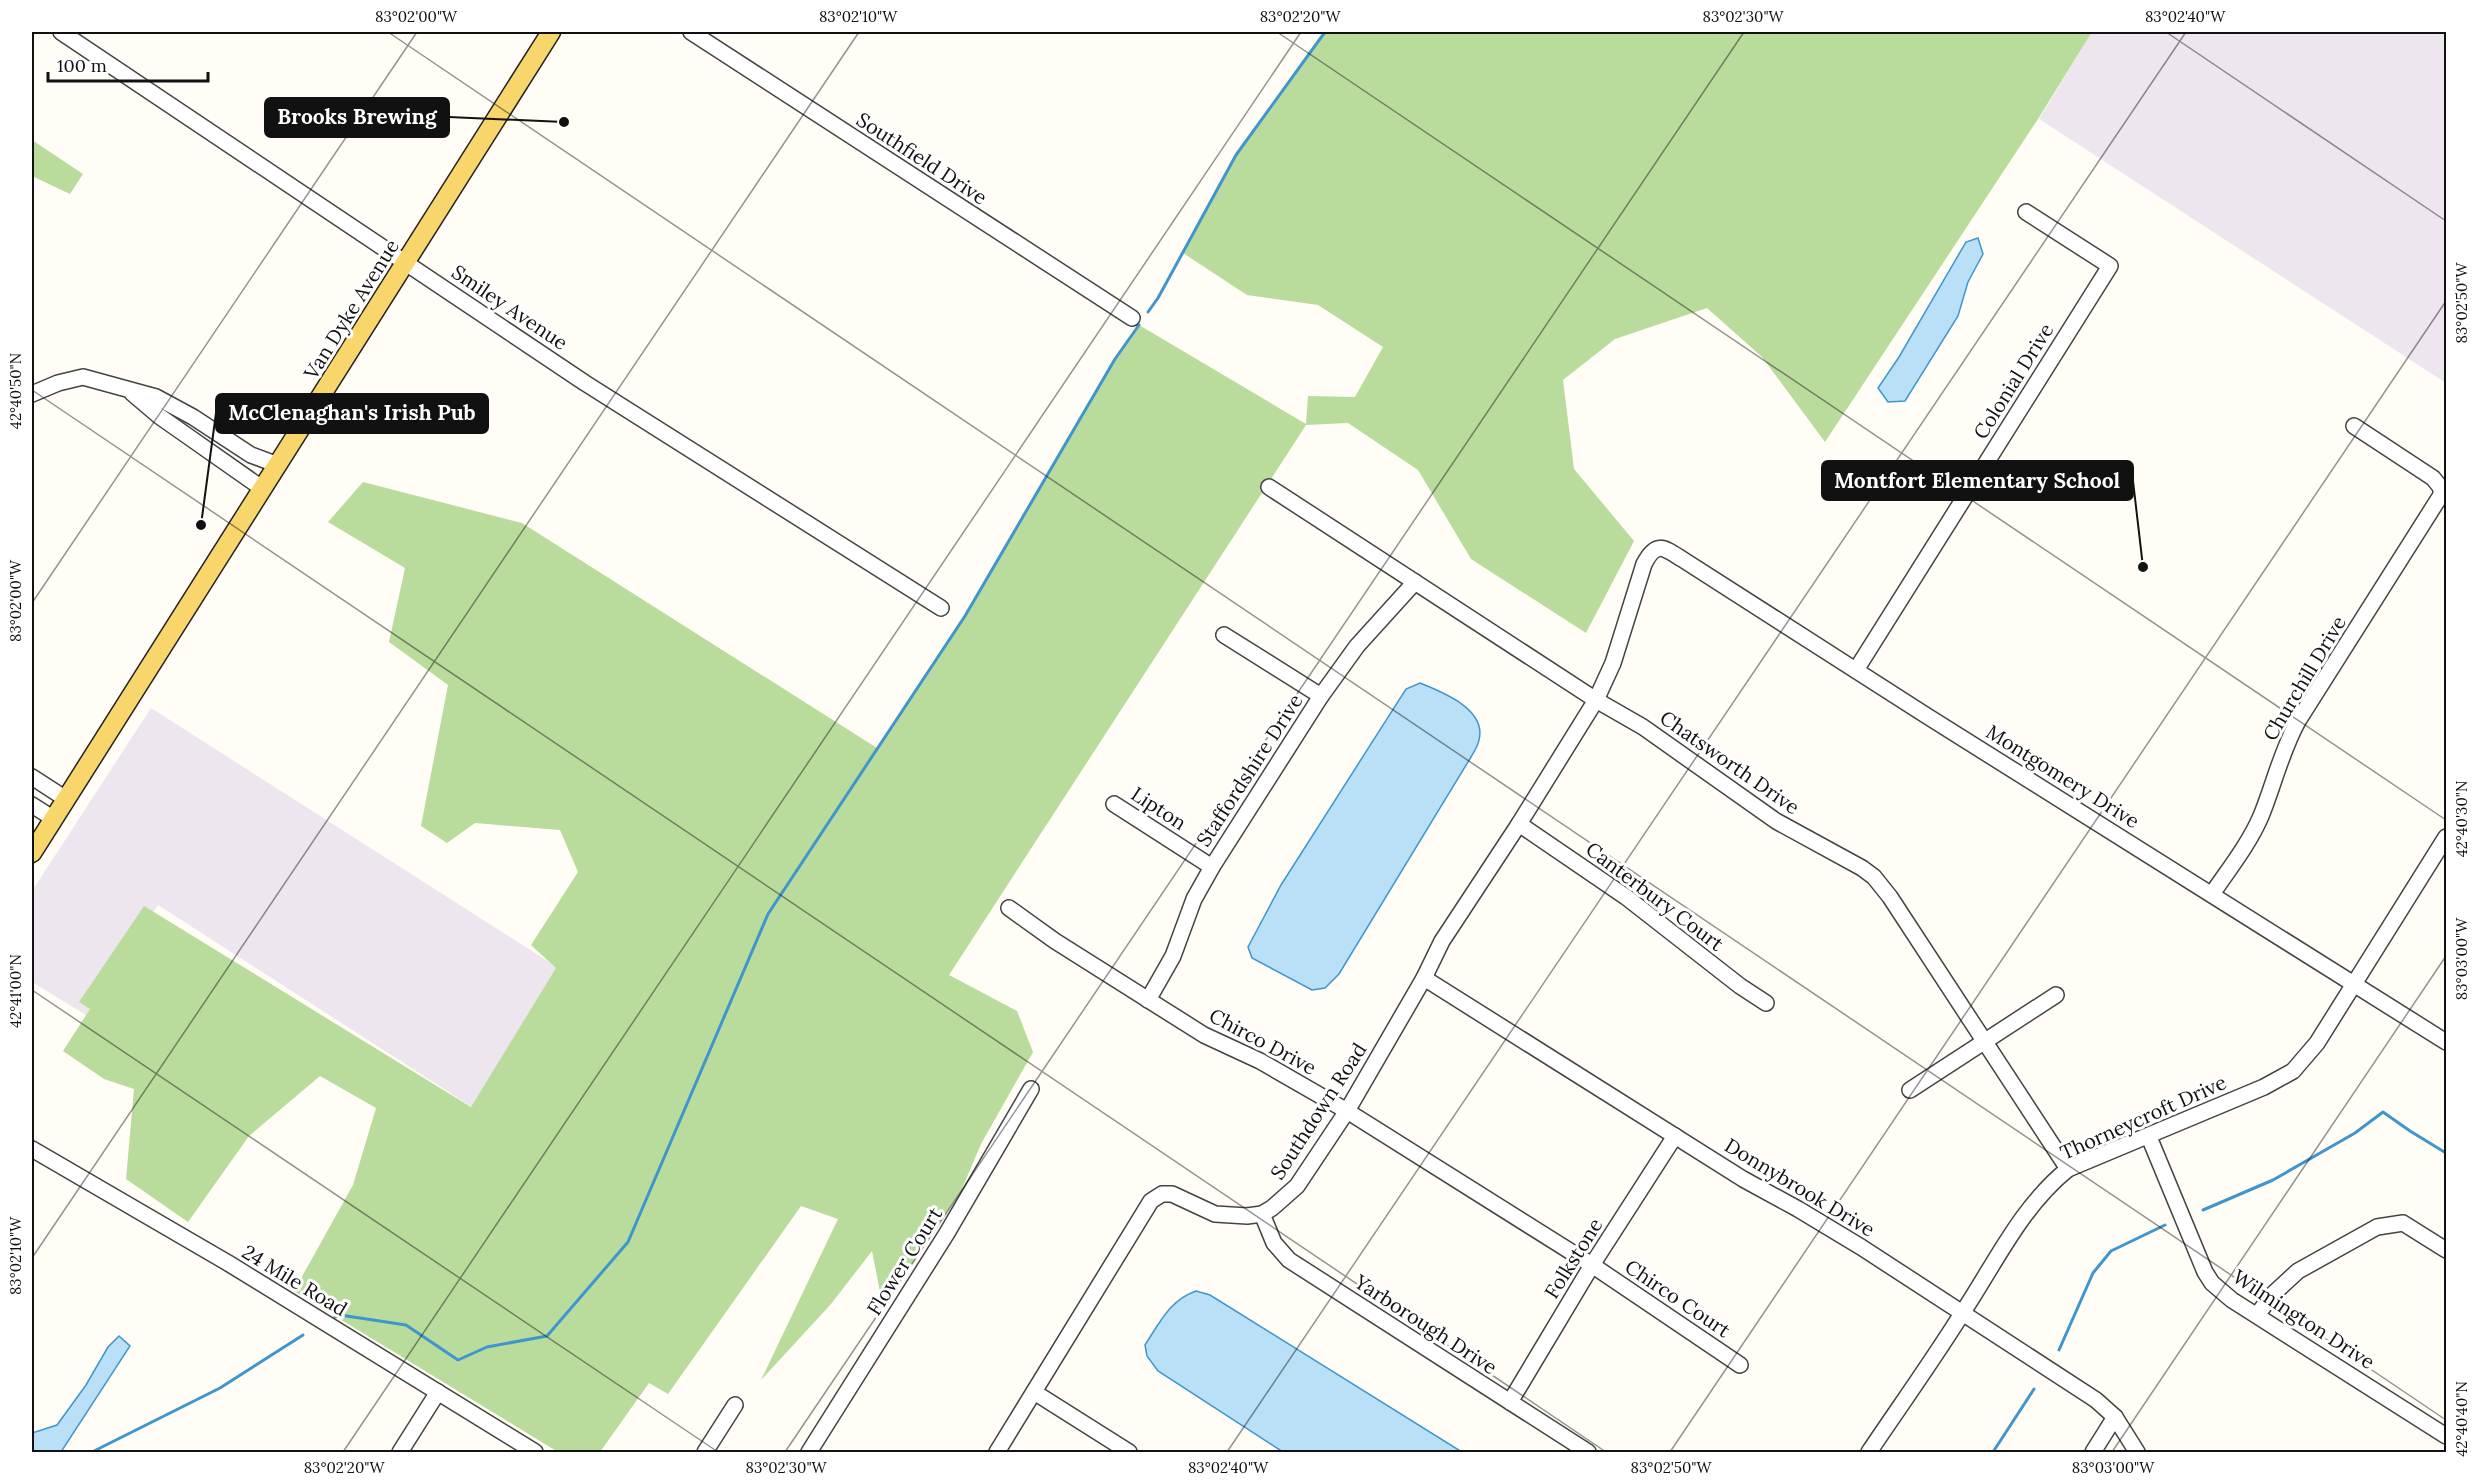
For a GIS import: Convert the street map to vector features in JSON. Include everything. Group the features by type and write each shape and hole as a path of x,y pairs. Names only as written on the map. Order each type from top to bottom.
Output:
{"main road":[{"name":"Van Dyke Avenue","path":"32,853 552,32"}],"street":[{"name":"Smiley Avenue","path":"61,32 585,383 941,608"},
{"name":"Southfield Drive","path":"691,32 735,58 804,106 1132,318"},
{"name":"Colonial Drive","path":"1856,670 2110,266 2025,212"},
{"path":"32,394 58,383 83,377 156,396 251,454 278,465"},
{"path":"128,389 159,416 263,489"},
{"name":"Churchill Drive","path":"2212,894 2262,815 2282,754 2298,721 2439,498 2441,488 2433,478 2354,426"},
{"name":"Chatsworth Drive","path":"1269,488 1596,700 1643,727 1776,821 1850,861 1874,877 1890,897 1986,1041 2068,1169"},
{"name":"Montgomery Drive","path":"1657,548 1668,550 2446,1042"},
{"name":"Southdown Road","path":"1262,1214 1283,1200 1297,1186 1347,1111 1424,978 1442,940 1519,824 1596,700 1613,663 1644,564 1652,550 1657,548"},
{"name":"Staffordshire Drive","path":"1148,1000 1173,956 1194,899 1212,867 1321,696 1357,646 1415,582"},
{"path":"1224,635 1321,696"},
{"path":"32,777 66,799"},
{"name":"Lipton","path":"1114,804 1212,867"},
{"path":"32,805 54,819"},
{"name":"Canterbury Court","path":"1519,824 1626,897 1740,987 1766,1002"},
{"name":"Thorneycroft Drive","path":"1869,1452 1963,1313 2030,1207 2054,1181 2068,1169 2150,1137 2264,1087 2293,1071 2317,1043 2446,837"},
{"name":"Chirco Drive","path":"1009,908 1055,941 1204,1035 1260,1061 1347,1111 1592,1265"},
{"name":"Donnybrook Drive","path":"1424,978 1743,1179 1798,1209 2096,1400 2115,1417 2137,1452"},
{"path":"1910,1090 2056,995"},
{"name":"Flower Court","path":"809,1452 947,1233 1031,1089"},
{"name":"Folkstone","path":"1510,1402 1592,1265 1675,1136"},
{"name":"Wilmington Drive","path":"2150,1137 2205,1272 2221,1292 2446,1436"},
{"name":"24 Mile Road","path":"32,1149 228,1263 535,1452"},
{"path":"997,1452 1139,1218 1157,1196 1172,1194 1181,1196 1222,1215 1262,1214"},
{"name":"Yarborough Drive","path":"1262,1214 1274,1243 1289,1260 1588,1452"},
{"path":"2257,1315 2273,1294 2298,1271 2377,1227 2403,1223 2446,1250"},
{"name":"Chirco Court","path":"1592,1265 1740,1365"},
{"path":"400,1452 438,1392"},
{"path":"1034,1392 1129,1452"},
{"path":"705,1452 735,1405"},
{"path":"2093,1452 2115,1417"}],"shaded area":[{"path":"2092,32 2446,32 2446,383 2039,119"},
{"path":"151,708 557,967 472,1107 158,905 86,1015 32,982 32,891"}],"green space":[{"path":"1325,32 2092,32 2038,119 1825,442 1762,357 1707,308 1615,339 1563,380 1574,469 1634,541 1586,633 1471,559 1418,470 1348,423 1306,425 949,975 1017,1011 1033,1052 981,1144 961,1191 883,1307 872,1251 831,1304 761,1380 838,1219 801,1206 668,1394 649,1383 600,1452 558,1452 294,1291 353,1185 376,1108 320,1076 249,1136 188,1222 126,1179 134,1089 104,1079 63,1051 90,1009 79,1002 144,906 471,1107 556,968 531,945 578,872 560,830 475,823 447,843 421,826 448,685 389,642 405,568 328,522 363,482 522,523 877,748 965,616 1115,359 1139,325 1306,424 1308,396 1355,397 1383,347 1318,305 1247,295 1183,253 1236,155"},
{"path":"32,140 83,174 70,194 32,176"}],"water":[{"path":"1978,238 1983,254 1968,282 1958,316 1905,401 1888,402 1878,388 1899,357 1966,242"},
{"path":"1420,683 1440,691 1470,711 1480,729 1478,744 1339,974 1325,988 1312,990 1252,958 1248,947 1281,885 1406,689"},
{"path":"1196,1291 1210,1295 1462,1452 1283,1452 1158,1371 1147,1356 1145,1345 1166,1313 1179,1300"},
{"path":"119,1336 130,1346 61,1452 32,1452 32,1433 57,1425 86,1385 108,1347"}],"waterway":[{"path":"1148,312 1158,298 1236,155 1325,32"},
{"path":"335,1317 340,1315 406,1325 458,1360 487,1347 547,1336 628,1242 768,914 965,616 1115,359 1139,325"},
{"path":"2203,1210 2273,1180 2355,1133 2383,1112 2446,1153"},
{"path":"2059,1350 2093,1273 2111,1251 2165,1225"},
{"path":"92,1452 220,1388 303,1335"},
{"path":"1993,1452 2034,1389"}],"place":[{"name":"Brooks Brewing","path":"564,122"},
{"name":"McClenaghan's Irish Pub","path":"201,525"},
{"name":"Montfort Elementary School","path":"2143,567"}]}
